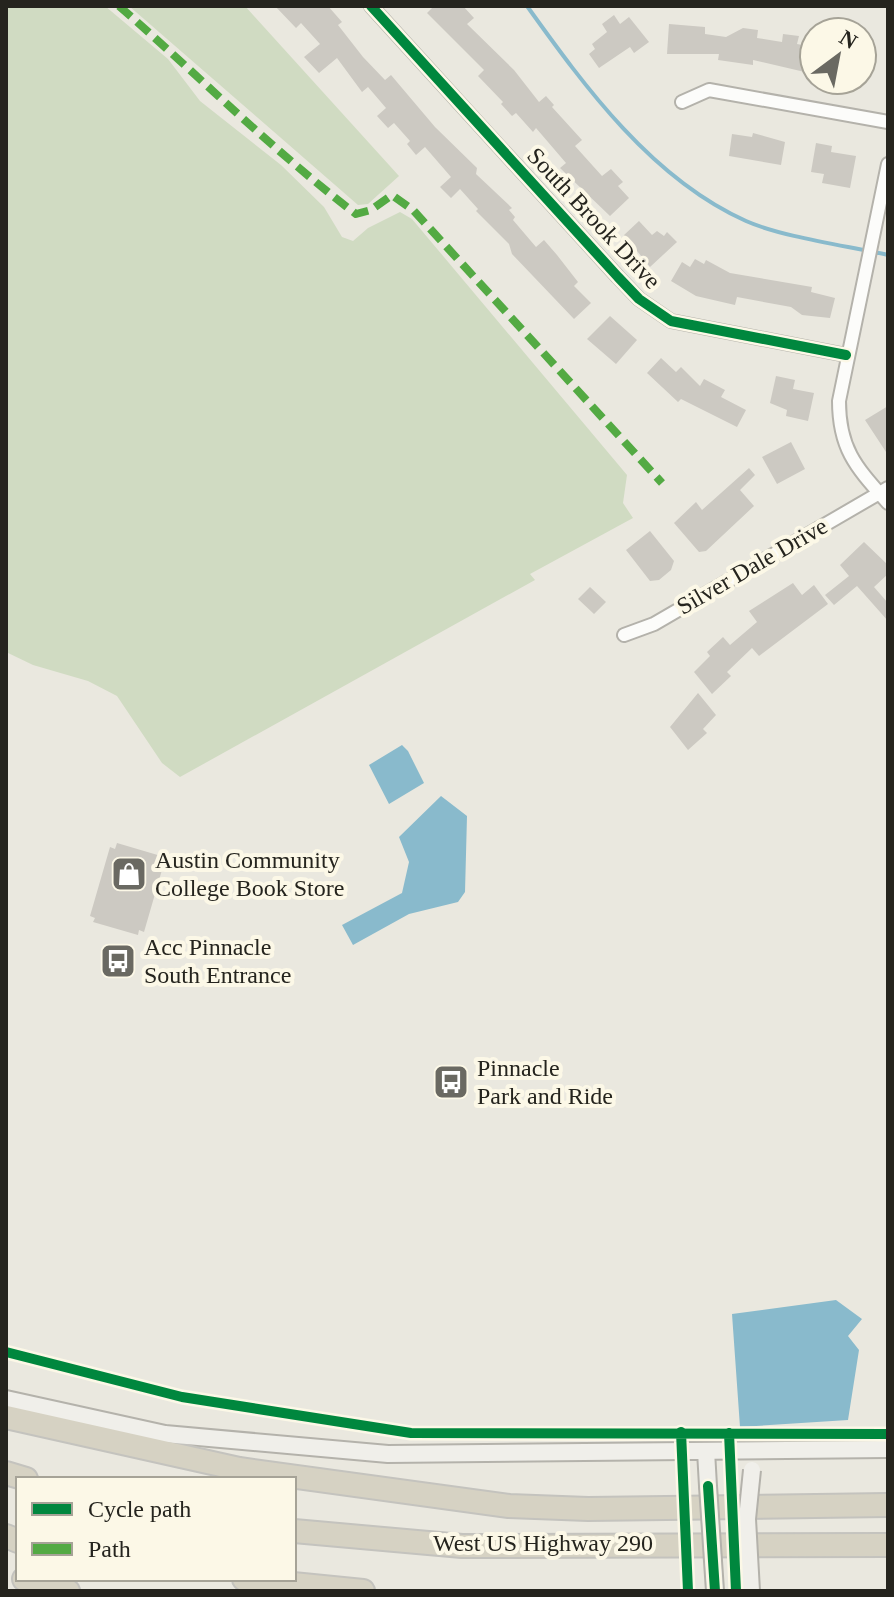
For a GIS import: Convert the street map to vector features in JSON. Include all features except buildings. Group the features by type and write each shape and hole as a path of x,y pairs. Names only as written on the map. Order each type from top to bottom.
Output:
{"highway":[{"path":"6,1417 239,1469 509,1506 588,1509 888,1505"},
{"name":"West US Highway 290","path":"296,1531 462,1546 888,1545"},
{"path":"31,1581 68,1591"},
{"path":"264,1581 363,1591"}],"main road":[{"path":"6,1399 165,1434 388,1454 888,1449"},
{"path":"751,1591 747,1519 752,1470 779,1450"},
{"path":"706,1451 715,1591"}],"street":[{"name":"South Brook Drive","path":"371,6 618,277 656,313 690,326 846,355"},
{"path":"682,102 709,90 888,122"},
{"path":"888,164 846,355 839,401 840,434 853,463 883,490 888,503"},
{"name":"Silver Dale Drive","path":"624,635 654,624 883,490"}],"green space":[{"path":"6,6 105,6 168,59 200,101 281,165 324,207 342,237 353,241 368,228 400,212 412,219 627,475 623,503 633,518 530,574 535,580 180,777 162,763 117,696 88,681 33,665 6,652"},
{"path":"129,6 245,6 399,176 368,204 358,205"}],"water":[{"path":"402,745 424,783 389,804 369,765"},
{"path":"441,796 467,816 465,892 458,902 409,914 353,945 342,925 402,893 409,862 399,837"},
{"path":"836,1300 862,1319 848,1336 859,1350 848,1420 740,1427 732,1314"}],"waterway":[{"path":"527,6 597,99 651,156 680,181 712,203 761,227 888,255"}],"marked path":[{"path":"119,6 265,138 356,214 371,210 392,195 413,210 662,483"}],"cycle path":[{"path":"371,6 639,299 671,321 846,355"},
{"path":"6,1352 182,1397 411,1433 888,1434"},
{"path":"681,1432 688,1591"},
{"path":"729,1433 736,1591"},
{"path":"708,1486 715,1591"}],"place":[{"name":"Austin Community College Book Store","path":"129,874"},
{"name":"Acc Pinnacle South Entrance","path":"118,961"},
{"name":"Pinnacle Park and Ride","path":"451,1082"}]}
